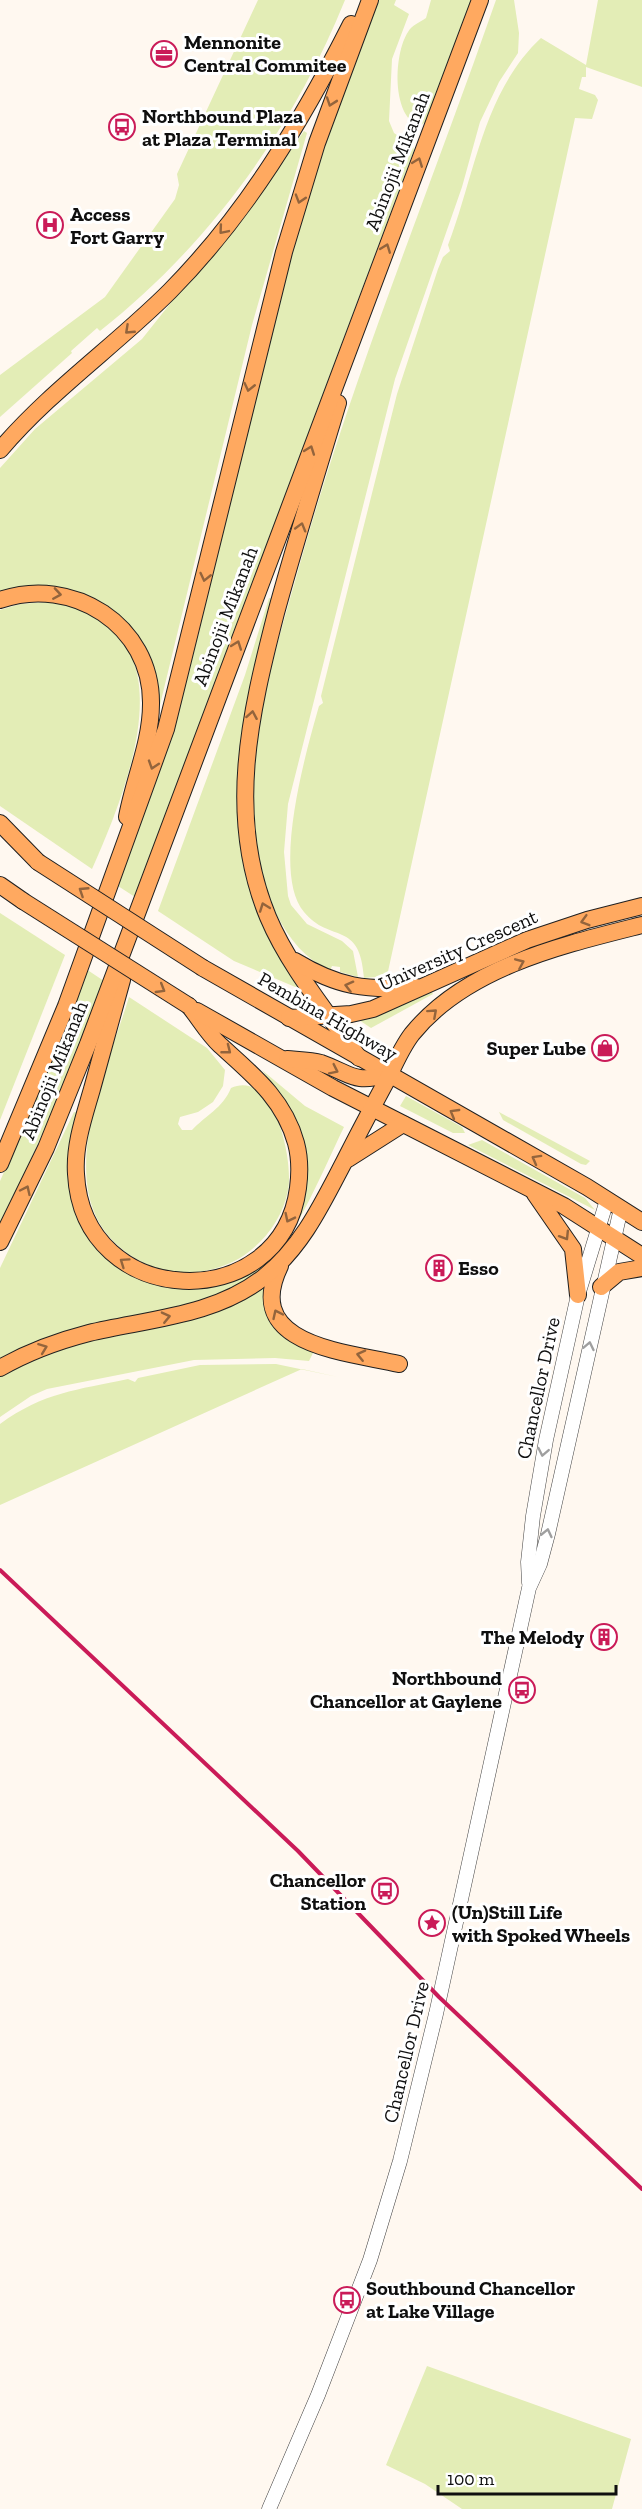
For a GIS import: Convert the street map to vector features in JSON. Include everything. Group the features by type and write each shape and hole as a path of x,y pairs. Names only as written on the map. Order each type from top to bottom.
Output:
{"main road":[{"path":"0,450 25,423 163,297 231,220 269,170 305,113 362,0"},
{"name":"Abinojii Mikanah","path":"0,1164 48,1051 162,739 183,667 264,327 290,231 333,96 370,0"},
{"name":"Abinojii Mikanah","path":"0,1242 64,1104 480,0"},
{"path":"359,1058 291,959 268,918 252,867 244,799 246,751 258,683 283,588 374,279"},
{"path":"0,600 25,593 47,592 86,602 104,612 126,632 146,666 152,701 149,730 133,788 116,870"},
{"path":"0,823 38,862"},
{"name":"Pembina Highway","path":"0,837 203,968 642,1222"},
{"path":"150,877 84,1120 76,1153 76,1172 79,1200 101,1242 111,1253 136,1270 177,1282 202,1281 228,1274 266,1250 292,1212 300,1170 294,1135 279,1105 255,1074 219,1044 189,1006"},
{"path":"0,885 189,1006 277,1058 531,1189 614,1236 642,1256"},
{"name":"University Crescent","path":"288,1018 330,1016 373,1009 527,940 587,920 642,906"},
{"name":"University Crescent","path":"283,1259 311,1224 404,1046 417,1029 439,1008 468,988 536,956 642,925"},
{"path":"291,959 325,978 358,988 382,990 428,985"},
{"path":"277,1058 320,1063 361,1079 389,1075"},
{"path":"343,1163 353,1154 403,1124"},
{"path":"531,1189 552,1215 573,1249 578,1295"},
{"path":"283,1259 271,1294 274,1312 283,1326 308,1343 399,1364"},
{"path":"0,1368 41,1348 74,1337 183,1313 222,1301 252,1285 283,1259"},
{"path":"601,1287 623,1270 642,1268"}],"street":[{"name":"Chancellor Drive","path":"529,1588 528,1562 538,1480 578,1295 599,1227 614,1204"},
{"name":"Chancellor Drive","path":"269,2509 318,2395 370,2260 400,2161 436,2014 529,1588 540,1564 548,1534 614,1236 614,1204"}],"green space":[{"path":"258,0 345,0 300,94 244,182 212,222 140,297 100,331 97,328 0,417 0,375 105,297 175,199 179,185 177,174"},
{"path":"379,0 396,0 394,5 409,14 392,59 389,121 394,133 413,146 414,150 135,897 118,886 173,728 193,656 293,248 328,133"},
{"path":"431,0 473,0 426,122 419,126 410,120 404,110 398,83 398,68 403,42 408,32 426,18"},
{"path":"496,0 514,0 519,33 518,53 499,82 480,122 462,187 395,379 288,804 284,852 291,905 307,924 342,941 353,951 358,977 340,972 340,967 332,966 330,971 307,956 289,935 275,910 264,882 253,823 252,794 256,741 272,663 322,489 369,348"},
{"path":"598,0 642,0 642,87 586,67 586,77 582,77 579,89 595,95 598,100 592,119 575,118 387,976 364,978 357,947 342,935 314,922 304,912 295,894 291,870 291,842 300,781 319,706 323,703 321,696 397,394 438,269 443,257 450,251 448,245 493,109 521,60 541,38 586,65"},
{"path":"304,131 307,133 252,325 159,709 105,606 0,593 0,468 35,429 142,339 278,168"},
{"path":"269,598 274,599 245,716 240,746 238,808 300,989 234,961 158,911 245,675"},
{"path":"47,602 93,615 122,640 137,672 140,710 134,752 122,794 92,869 0,806 0,610 20,604"},
{"path":"0,913 65,955 0,1120"},
{"path":"86,969 104,981 62,1091 0,1226 0,1181 35,1103"},
{"path":"431,991 433,994 371,1028 359,1020"},
{"path":"129,997 207,1048 225,1070 223,1086 213,1102 198,1112 180,1117 178,1124 182,1130 192,1130 219,1106 231,1088 246,1085 259,1091 270,1104 278,1121 288,1159 289,1176 288,1190 282,1210 271,1229 257,1245 240,1258 217,1268 182,1273 166,1271 150,1265 120,1248 96,1217 88,1188 86,1156 99,1089"},
{"path":"262,1070 305,1106 344,1127 299,1220 278,1253 249,1279 215,1296 0,1362 0,1268 74,1112 79,1113 70,1181 81,1222 144,1279 181,1288 201,1288 235,1278 302,1199 280,1095"},
{"path":"406,1096 462,1127 465,1133 453,1133 400,1106"},
{"path":"499,1112 590,1161 586,1165 581,1164 503,1120"},
{"path":"482,1140 585,1198 595,1210 468,1145"},
{"path":"268,1284 266,1295 315,1349 309,1361 275,1358 194,1360 47,1389 31,1396 0,1417 0,1376 29,1359"},
{"path":"276,1364 301,1369 0,1505 0,1424 31,1405 77,1390 128,1379 135,1382 138,1378 200,1365"},
{"path":"427,2366 631,2439 612,2509 462,2509 425,2484 386,2465"}],"railway":[{"path":"0,1570 298,1851 439,1997 642,2189"}],"place":[{"name":"Mennonite Central Commitee","path":"164,54"},
{"name":"Northbound Plaza at Plaza Terminal","path":"122,127"},
{"name":"Access Fort Garry","path":"50,225"},
{"name":"Super Lube","path":"605,1048"},
{"name":"Esso","path":"439,1268"},
{"name":"The Melody","path":"604,1637"},
{"name":"Northbound Chancellor at Gaylene","path":"522,1690"},
{"name":"Chancellor Station","path":"385,1891"},
{"name":"(Un)Still Life with Spoked Wheels","path":"432,1923"},
{"name":"Southbound Chancellor at Lake Village","path":"347,2300"}]}
